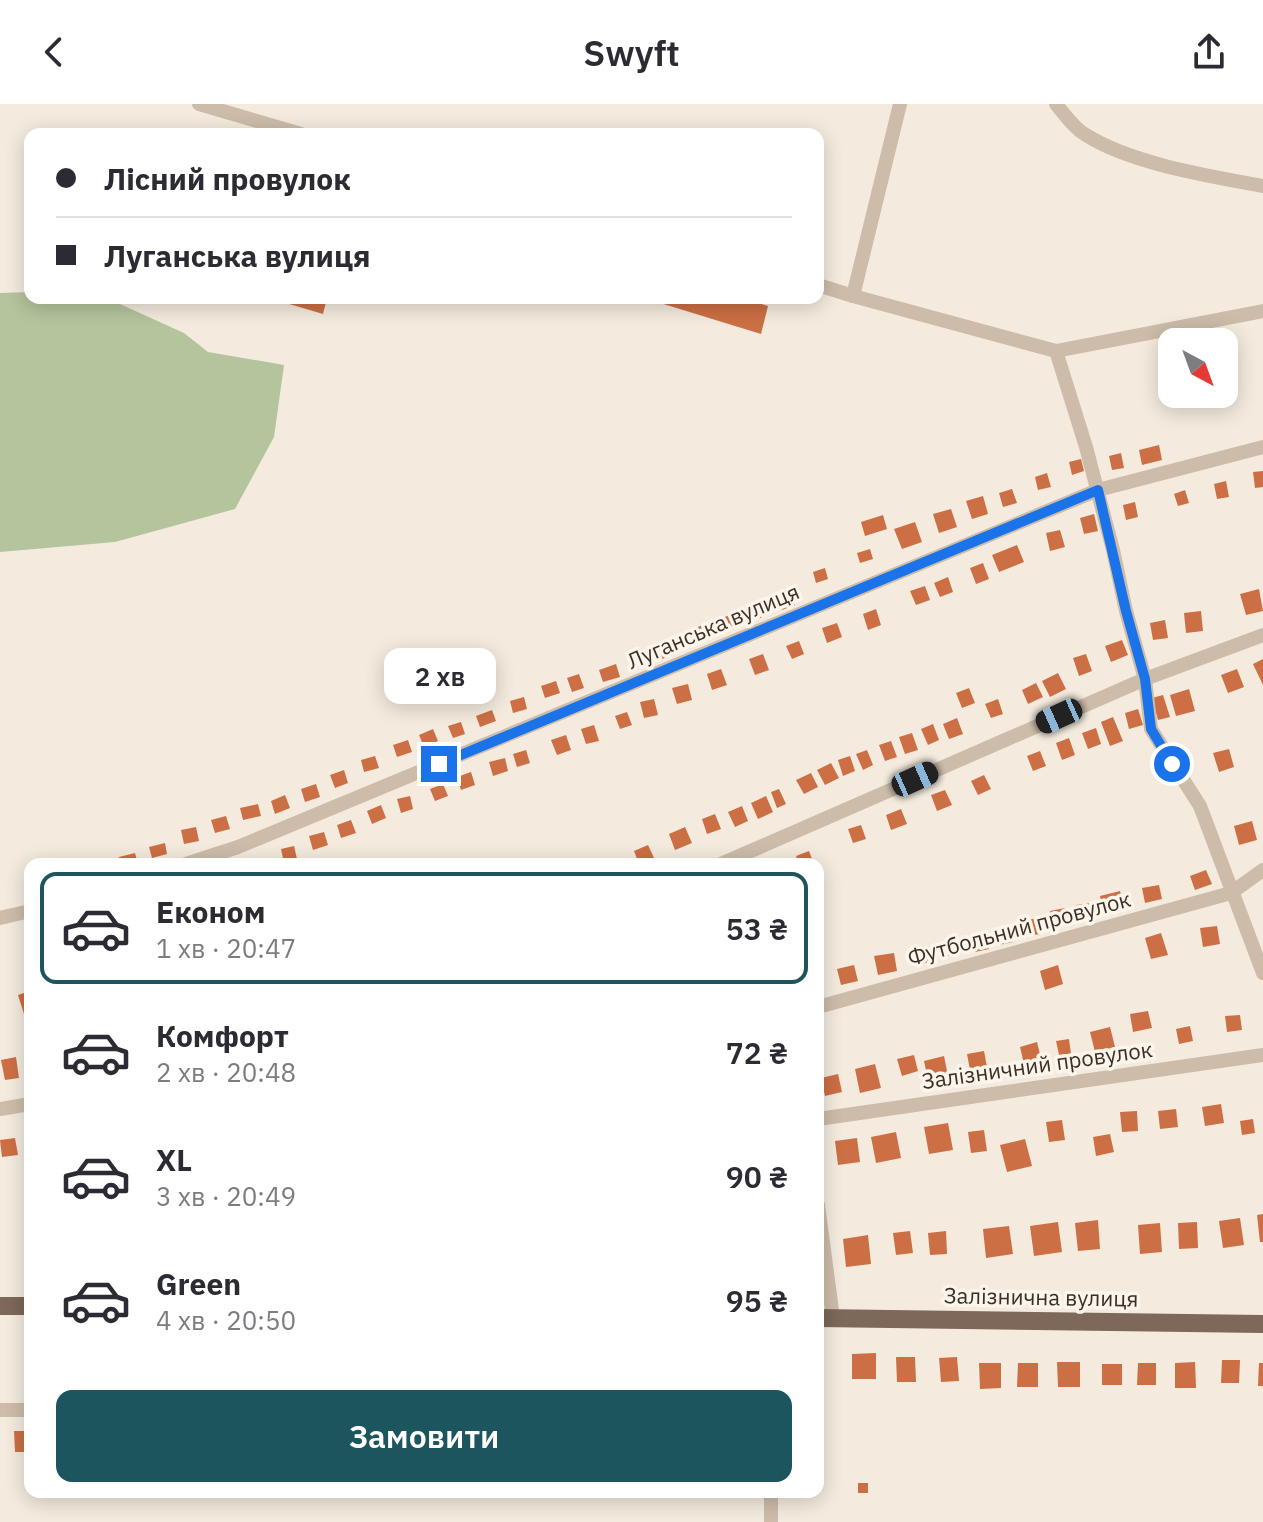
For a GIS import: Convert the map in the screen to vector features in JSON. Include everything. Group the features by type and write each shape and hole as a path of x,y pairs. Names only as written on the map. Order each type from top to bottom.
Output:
{"main road":[{"path":"0,1306 24,1306"},
{"name":"Залізнична вулиця","path":"825,1318 1263,1324"}],"street":[{"path":"199,104 281,128"},
{"path":"853,296 900,104"},
{"path":"1056,104 1084,134 1105,145 1175,168 1263,186"},
{"path":"824,287 1056,351 1263,311"},
{"path":"1056,351 1098,490 1145,679 1151,729 1200,806 1263,973"},
{"name":"Луганська вулиця","path":"204,858 238,847 1098,490 1263,447"},
{"path":"735,858 1145,679 1263,635"},
{"path":"1231,893 1263,870"},
{"name":"Футбольний провулок","path":"824,1005 1231,893"},
{"path":"0,918 24,912"},
{"name":"Залізничний провулок","path":"824,1118 1263,1055"},
{"path":"0,1109 24,1105"},
{"path":"0,1410 24,1410"},
{"path":"771,1498 771,1522"}],"green space":[{"path":"24,292 24,304 120,304 184,333 208,352 284,365 274,437 235,509 115,542 0,552 0,293"}],"building":[{"path":"289,304 326,304 323,314"},
{"path":"664,304 768,306 761,334"},
{"path":"1159,445 1162,460 1142,465 1139,450"},
{"path":"1121,453 1124,468 1112,470 1109,456"},
{"path":"1081,459 1084,471 1072,475 1069,462"},
{"path":"1263,471 1263,487 1255,488 1253,472"},
{"path":"1047,473 1051,487 1038,490 1035,477"},
{"path":"1226,481 1229,497 1217,499 1214,484"},
{"path":"1012,489 1017,503 1003,507 999,493"},
{"path":"1185,490 1189,503 1178,506 1174,494"},
{"path":"983,496 988,514 972,519 966,501"},
{"path":"1135,502 1138,517 1126,520 1123,505"},
{"path":"951,509 957,527 939,533 933,514"},
{"path":"1094,514 1098,531 1084,534 1080,518"},
{"path":"883,515 887,529 865,536 861,522"},
{"path":"915,522 922,542 902,549 894,529"},
{"path":"1060,530 1065,547 1050,551 1046,533"},
{"path":"1017,545 1024,562 999,572 992,555"},
{"path":"870,549 873,559 860,563 857,553"},
{"path":"983,563 989,579 976,584 970,568"},
{"path":"825,568 828,579 816,583 813,572"},
{"path":"948,577 953,592 940,597 934,583"},
{"path":"925,586 930,600 916,605 910,591"},
{"path":"1259,589 1263,611 1246,615 1240,594"},
{"path":"791,595 795,605 782,610 778,600"},
{"path":"763,604 767,615 755,620 750,609"},
{"path":"876,609 881,625 868,630 863,614"},
{"path":"1201,611 1203,631 1186,633 1184,613"},
{"path":"733,614 737,624 723,630 719,619"},
{"path":"1165,620 1168,638 1153,640 1150,623"},
{"path":"837,623 842,637 827,643 822,628"},
{"path":"705,624 710,635 695,641 690,630"},
{"path":"1122,640 1128,655 1111,662 1105,646"},
{"path":"672,641 677,653 662,659 658,646"},
{"path":"799,641 804,654 792,659 786,646"},
{"path":"645,651 649,663 633,668 629,656"},
{"path":"763,654 769,670 755,675 749,659"},
{"path":"1086,654 1092,671 1079,676 1073,658"},
{"path":"1263,659 1263,685 1253,664"},
{"path":"616,664 620,677 603,682 599,670"},
{"path":"721,669 727,685 712,690 707,674"},
{"path":"1237,669 1244,687 1228,693 1221,675"},
{"path":"1058,673 1066,689 1050,697 1042,681"},
{"path":"579,674 584,688 572,692 567,678"},
{"path":"556,681 560,693 545,698 541,686"},
{"path":"1036,683 1043,697 1028,704 1022,690"},
{"path":"688,684 692,700 677,704 672,688"},
{"path":"969,688 975,703 962,708 956,693"},
{"path":"1189,689 1195,711 1176,716 1170,695"},
{"path":"1163,695 1170,717 1158,720 1152,698"},
{"path":"524,697 527,709 513,713 510,701"},
{"path":"654,699 658,715 644,718 640,702"},
{"path":"998,699 1003,714 991,718 985,704"},
{"path":"1138,709 1143,725 1129,729 1125,713"},
{"path":"492,710 496,721 480,727 476,716"},
{"path":"627,712 632,725 620,729 615,716"},
{"path":"1113,717 1123,741 1110,746 1101,722"},
{"path":"957,718 963,734 949,739 943,724"},
{"path":"461,722 465,734 453,738 448,726"},
{"path":"933,724 939,740 928,745 921,729"},
{"path":"594,725 599,741 586,744 581,729"},
{"path":"1096,728 1101,744 1088,749 1082,733"},
{"path":"433,729 438,741 424,747 419,735"},
{"path":"912,733 918,750 905,754 899,737"},
{"path":"566,735 571,750 557,755 551,740"},
{"path":"1069,738 1075,755 1062,760 1056,743"},
{"path":"408,740 412,752 397,757 393,745"},
{"path":"891,741 897,757 885,761 879,745"},
{"path":"1229,749 1234,767 1219,772 1213,753"},
{"path":"526,750 530,763 517,767 513,754"},
{"path":"867,750 873,765 863,770 856,754"},
{"path":"1040,751 1046,766 1033,771 1027,756"},
{"path":"375,756 379,768 364,772 361,760"},
{"path":"850,756 855,771 843,776 838,760"},
{"path":"505,758 508,771 493,776 489,762"},
{"path":"831,763 839,778 825,785 817,770"},
{"path":"344,770 348,783 335,788 330,775"},
{"path":"471,772 475,785 461,790 457,777"},
{"path":"811,773 818,787 804,794 796,780"},
{"path":"984,775 991,789 978,795 971,781"},
{"path":"316,784 320,797 305,802 301,789"},
{"path":"443,784 448,796 435,801 430,789"},
{"path":"779,789 786,804 777,808 771,792"},
{"path":"945,790 952,805 937,811 931,795"},
{"path":"285,795 290,808 275,814 271,801"},
{"path":"410,796 413,809 401,813 397,799"},
{"path":"766,796 773,812 758,819 751,803"},
{"path":"258,804 261,816 243,820 240,808"},
{"path":"381,805 386,818 372,824 367,811"},
{"path":"742,806 748,821 735,827 728,812"},
{"path":"901,809 907,824 891,830 886,815"},
{"path":"715,814 721,829 707,834 702,819"},
{"path":"226,816 230,829 215,833 211,820"},
{"path":"351,820 356,833 341,838 337,825"},
{"path":"1252,821 1257,840 1239,845 1234,826"},
{"path":"861,825 866,839 853,843 848,829"},
{"path":"196,827 199,841 184,844 181,830"},
{"path":"685,827 692,843 675,850 669,834"},
{"path":"324,832 328,845 313,850 309,836"},
{"path":"165,843 167,854 152,858 149,847"},
{"path":"648,845 654,858 637,858 634,851"},
{"path":"294,846 297,858 283,858 281,849"},
{"path":"809,851 812,858 797,858"},
{"path":"135,853 136,858 119,858"},
{"path":"1206,870 1212,884 1195,890 1190,876"},
{"path":"1159,885 1162,899 1145,903 1142,888"},
{"path":"1120,891 1124,908 1104,912 1100,896"},
{"path":"1091,903 1093,917 1078,920 1076,905"},
{"path":"1065,908 1068,924 1053,927 1050,911"},
{"path":"1037,918 1040,934 1026,936 1023,921"},
{"path":"1010,926 1013,942 999,945 996,929"},
{"path":"1217,926 1220,944 1203,947 1200,928"},
{"path":"1161,933 1168,955 1151,959 1145,938"},
{"path":"986,934 989,949 975,952 972,937"},
{"path":"959,939 962,953 948,956 944,943"},
{"path":"929,946 931,962 913,965 911,948"},
{"path":"894,953 897,971 878,975 874,956"},
{"path":"854,965 858,981 841,985 837,969"},
{"path":"1058,965 1063,984 1045,990 1040,971"},
{"path":"24,993 24,1014 18,995"},
{"path":"1148,1011 1152,1028 1133,1032 1130,1014"},
{"path":"1240,1015 1242,1030 1227,1032 1225,1016"},
{"path":"1190,1026 1193,1041 1179,1044 1176,1029"},
{"path":"1110,1027 1115,1047 1095,1052 1090,1032"},
{"path":"1069,1039 1071,1054 1059,1055 1056,1041"},
{"path":"1037,1042 1041,1059 1024,1064 1020,1047"},
{"path":"984,1051 987,1067 970,1070 967,1054"},
{"path":"914,1055 918,1071 902,1076 897,1059"},
{"path":"944,1056 948,1076 928,1080 924,1061"},
{"path":"16,1057 19,1078 5,1080 1,1060"},
{"path":"875,1064 881,1088 860,1093 855,1069"},
{"path":"838,1074 842,1092 825,1096 824,1077"},
{"path":"1221,1104 1224,1123 1205,1126 1202,1107"},
{"path":"1176,1109 1178,1127 1160,1129 1158,1111"},
{"path":"1137,1111 1138,1131 1122,1132 1120,1112"},
{"path":"1253,1119 1255,1133 1242,1135 1240,1121"},
{"path":"1062,1120 1065,1140 1049,1142 1046,1122"},
{"path":"948,1123 953,1150 929,1154 924,1127"},
{"path":"984,1130 987,1151 971,1153 968,1132"},
{"path":"896,1132 901,1158 876,1163 871,1137"},
{"path":"1110,1134 1114,1152 1096,1156 1093,1137"},
{"path":"15,1138 18,1155 2,1157 0,1140"},
{"path":"857,1138 860,1162 838,1165 835,1141"},
{"path":"1025,1139 1032,1166 1007,1172 1000,1145"},
{"path":"1263,1214 1263,1242 1260,1242 1257,1215"},
{"path":"1240,1218 1244,1245 1223,1248 1219,1221"},
{"path":"1098,1220 1100,1249 1078,1251 1075,1223"},
{"path":"1058,1222 1062,1252 1034,1256 1030,1226"},
{"path":"1197,1222 1198,1248 1179,1249 1178,1223"},
{"path":"1160,1223 1162,1252 1140,1254 1138,1225"},
{"path":"1009,1226 1013,1254 986,1258 983,1229"},
{"path":"910,1231 913,1253 896,1255 893,1233"},
{"path":"946,1231 947,1254 930,1255 928,1233"},
{"path":"868,1235 871,1264 846,1267 843,1239"},
{"path":"876,1353 876,1379 852,1379 852,1354"},
{"path":"896,1357 915,1357 916,1382 897,1382"},
{"path":"957,1357 959,1381 941,1382 939,1358"},
{"path":"1222,1360 1240,1360 1239,1383 1221,1383"},
{"path":"1057,1362 1080,1362 1080,1387 1058,1387"},
{"path":"1195,1362 1196,1388 1175,1388 1175,1363"},
{"path":"979,1363 1001,1363 1001,1388 980,1389"},
{"path":"1018,1363 1038,1363 1038,1387 1017,1387"},
{"path":"1138,1363 1156,1363 1156,1385 1137,1385"},
{"path":"1259,1363 1263,1363 1263,1386 1258,1386"},
{"path":"1102,1364 1122,1364 1122,1385 1102,1385"},
{"path":"14,1431 24,1431 24,1452 15,1452"},
{"path":"858,1483 868,1483 868,1493 858,1493"}],"route":[{"path":"439,764 1098,490 1145,679 1151,729 1172,764"}]}
